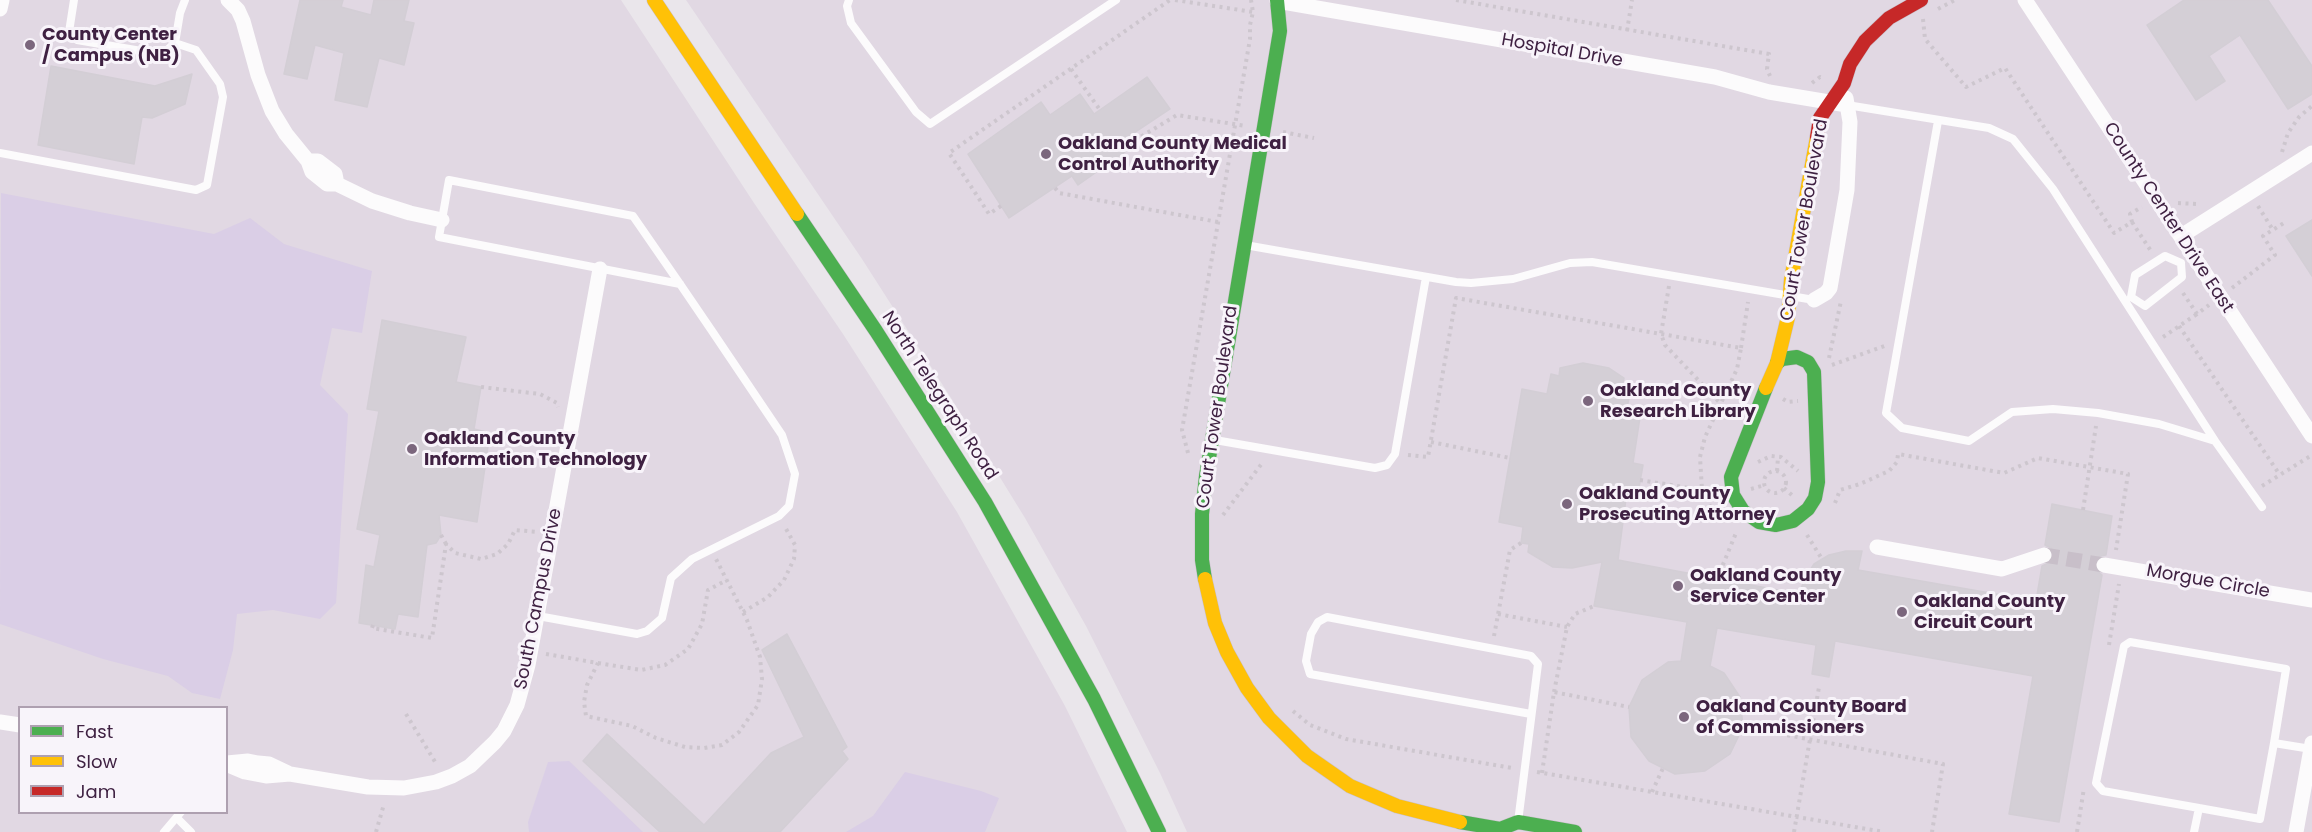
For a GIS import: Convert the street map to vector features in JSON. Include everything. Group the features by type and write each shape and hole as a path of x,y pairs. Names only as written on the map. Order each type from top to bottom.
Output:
{"street":[{"path":"0,9 2,0"},
{"path":"228,0 238,10 243,21 258,75 272,111 286,134 308,161 318,161 334,174 337,184 381,204 442,220"},
{"name":"North Telegraph Road","path":"654,0 876,331 985,502 1095,699 1159,832"},
{"name":"Court Tower Boulevard","path":"1275,0 1280,32 1210,439 1202,520 1202,560 1212,614 1223,642 1257,703 1307,756 1350,786 1413,811 1502,830 1517,827"},
{"name":"Hospital Drive","path":"1275,0 1715,77 1769,92 1847,105"},
{"name":"Court Tower Boulevard","path":"1777,363 1782,359 1797,357 1808,362 1814,372 1818,482 1815,498 1808,509 1793,521 1776,525 1759,522 1748,516 1735,500 1731,483 1735,463 1777,363 1820,118 1844,83 1854,57 1872,32 1889,18 1921,0"},
{"name":"County Center Drive East","path":"2025,0 2181,236 2187,259 2312,436"},
{"name":"Court Tower Boulevard","path":"1814,300 1830,288 1849,175 1850,122 1844,83"},
{"path":"2181,236 2312,153"},
{"name":"South Campus Drive","path":"228,763 248,761 268,764 290,774 388,789 419,787 436,782 470,766 486,752 511,718 523,685 531,652 600,268"},
{"path":"1877,547 2002,569 2044,555"},
{"name":"Morgue Circle","path":"2110,566 2312,600"},
{"path":"0,722 18,725"},
{"path":"2296,832 2312,747"},
{"path":"1517,827 1575,832"}],"lane":[{"path":"74,0 69,32 77,40 153,53 166,51 175,43 180,13 185,0"},
{"path":"849,0 847,6 851,23 916,112 930,124 1116,0"},
{"path":"1098,0 1104,9"},
{"path":"0,153 196,190 207,185 223,97 220,84 196,50 175,43"},
{"path":"1847,105 1989,128 2013,139 2053,189 2128,299 2152,344 2215,441 2262,507"},
{"path":"1938,121 1886,413 1902,428 1969,441 2012,412 2053,409 2098,413 2159,424 2215,441"},
{"path":"538,616 637,634 647,631 662,618 666,609 671,578 692,559 779,516 789,506 795,474 782,435 680,284 633,216 449,180 439,237 680,284"},
{"path":"1244,245 1456,282 1485,283 1513,279 1581,261 1814,300"},
{"path":"2165,256 2187,259 2182,277 2145,306 2128,299 2135,275 2165,256"},
{"path":"1210,439 1375,468 1387,465 1395,454 1426,277"},
{"path":"1517,827 1538,664 1531,657 1327,617 1318,622 1311,634 1306,662 1310,675 1531,714"},
{"path":"2130,642 2286,669 2260,819 2199,808 2103,791 2096,783 2124,646 2130,642"},
{"path":"2274,743 2312,747"},
{"path":"2194,832 2199,808"},
{"path":"164,832 179,815 191,832"}],"path":[{"path":"1001,206 989,213 949,153 1170,0"},
{"path":"1175,0 1253,12"},
{"path":"1188,454 1182,430 1236,124 1253,12 1251,0"},
{"path":"1456,0 1769,54 1767,72 1772,77"},
{"path":"1492,0 1492,6"},
{"path":"1627,31 1632,0"},
{"path":"1071,69 1100,111"},
{"path":"1806,83 1814,82 1820,77 1824,79"},
{"path":"1122,148 1178,115 1314,138"},
{"path":"1055,188 1059,193 1218,222"},
{"path":"1671,275 1661,334 1665,345 1720,403"},
{"path":"1744,536 1736,533 1711,508 1702,490 1700,473 1702,447 1737,369 1751,289"},
{"path":"1405,460 1408,454 1428,457 1456,298 1741,348"},
{"path":"2152,344 2197,314"},
{"path":"2179,326 2280,475"},
{"path":"1828,366 1899,341"},
{"path":"481,387 540,394 557,402 558,411"},
{"path":"1781,396 1784,401 1794,402 1803,395 1802,406"},
{"path":"2083,510 2098,413"},
{"path":"1431,442 1510,458"},
{"path":"1759,453 1755,464 1771,456 1778,457 1788,460 1799,472"},
{"path":"1833,505 1839,497 1840,490 1889,471 1897,462 1899,454 2004,473 2038,458 2128,474 2110,566 2120,584 2107,655"},
{"path":"2251,493 2312,455"},
{"path":"1777,471 1778,457"},
{"path":"1799,481 1800,461"},
{"path":"1221,520 1231,502 1263,462 1274,464"},
{"path":"1777,471 1783,474 1785,484 1779,492 1772,492 1765,485 1765,478 1777,471"},
{"path":"1640,480 1702,490"},
{"path":"1750,480 1756,497"},
{"path":"1789,502 1799,490"},
{"path":"743,612 768,597 784,580 794,559 795,545 779,516"},
{"path":"441,535 455,553 481,560 497,554 508,544 515,530 538,532 540,521"},
{"path":"1798,539 1816,532"},
{"path":"1717,579 1736,533"},
{"path":"1807,535 1822,559"},
{"path":"1491,649 1509,550 1521,543"},
{"path":"373,625 372,628 432,638 446,544"},
{"path":"598,663 587,685 584,702 586,716 632,726 657,738 685,747 704,748 722,745 739,732 758,705 762,679 760,657 743,612 712,549"},
{"path":"531,652 641,670 665,665 688,649 702,624 708,590 727,580"},
{"path":"1542,773 1554,692 1567,627 1575,614 1594,606"},
{"path":"1498,614 1567,627"},
{"path":"1794,832 1819,687"},
{"path":"1554,692 1629,707"},
{"path":"1288,707 1310,725 1346,739 1884,832"},
{"path":"406,714 437,766"},
{"path":"1743,727 1942,764 1932,832"},
{"path":"430,769 448,764"},
{"path":"1652,792 1663,768"},
{"path":"2077,832 2085,785"},
{"path":"376,832 388,789"}],"shaded area":[{"path":"0,0 621,0 843,334 957,512 1065,706 1127,832 0,832"},
{"path":"686,0 2312,0 2312,832 1187,832 1086,626 1025,518 862,259"},
{"path":"1,193 214,234 250,218 284,244 372,271 362,333 332,328 320,385 348,414 336,603 320,619 273,610 237,614 233,650 220,699 192,693 168,676 103,659 0,624"},
{"path":"569,761 643,832 529,832 528,822 548,762"},
{"path":"905,772 981,791 999,798 985,832 846,832 873,816"}],"building":[{"path":"300,0 343,0 341,7 371,15 374,0 409,0 404,21 414,23 404,65 379,58 367,107 335,100 344,53 315,45 307,79 284,74"},
{"path":"2184,0 2268,0 2312,66 2312,94 2288,109 2240,35 2209,56 2225,81 2196,100 2147,25"},
{"path":"51,66 155,86 192,74 185,104 152,118 142,117 134,164 38,145"},
{"path":"1147,77 1170,109 1119,143 1125,152 1078,185 1072,176 1009,218 968,154 1041,102 1050,115 1080,94 1094,114"},
{"path":"2312,220 2312,276 2286,236"},
{"path":"382,320 466,337 456,382 481,387 474,429 490,433 477,522 439,515 441,535 436,543 427,545 418,617 398,614 395,629 359,623 366,565 374,567 380,535 357,529 379,411 367,409"},
{"name":"Oakland County Service Center","path":"1583,363 1609,368 1624,378 1622,387 1631,388 1627,408 1641,411 1633,463 1643,465 1638,493 1627,491 1618,560 1799,594 1814,564 1829,555 1846,551 1862,551 1858,570 2036,601 2042,566 2051,562 2054,556 2051,548 2045,545 2052,504 2112,516 2106,555 2100,556 2095,563 2095,569 2102,575 2059,822 2009,814 2033,676 1835,641 1829,677 1812,674 1816,645 1717,628 1710,666 1724,673 1740,697 1743,727 1730,754 1705,771 1675,774 1649,761 1631,737 1629,707 1642,680 1668,662 1681,661 1687,622 1594,606 1602,562 1572,568 1553,567 1528,552 1529,544 1521,543 1523,527 1499,522 1522,389 1547,394 1551,374 1559,376 1560,368"},
{"path":"787,634 847,747 842,751 848,759 780,832 660,832 583,761 607,734 704,825 771,753 804,737 762,650"}],"tunnel":[{"path":"2044,555 2104,565"}],"traffic: fast":[{"path":"1205,579 1202,560 1202,514 1206,476 1280,31 1277,0"},
{"path":"797,214 876,331 985,502 1094,699 1159,832"},
{"path":"1766,388 1731,477 1733,495 1743,511 1759,522 1776,525 1793,521 1808,509 1815,498 1818,482 1814,372 1808,362 1797,357 1782,359 1777,363"},
{"path":"1460,822 1500,829 1518,822 1575,832"}],"traffic: slow":[{"path":"654,0 797,214"},
{"path":"1766,388 1777,363 1788,317 1791,280 1817,137"},
{"path":"1205,579 1215,623 1227,652 1247,688 1269,718 1307,756 1350,786 1397,806 1460,822"}],"traffic: jam":[{"path":"1817,137 1820,118 1844,83 1850,64 1865,41 1889,18 1921,0"}],"place":[{"name":"County Center / Campus (NB)","path":"30,45"},
{"name":"Oakland County Medical Control Authority","path":"1046,154"},
{"name":"Oakland County Research Library","path":"1588,401"},
{"name":"Oakland County Information Technology","path":"412,449"},
{"name":"Oakland County Prosecuting Attorney","path":"1567,504"},
{"name":"Oakland County Service Center","path":"1678,586"},
{"name":"Oakland County Circuit Court","path":"1902,612"},
{"name":"Oakland County Board of Commissioners","path":"1684,717"}]}
